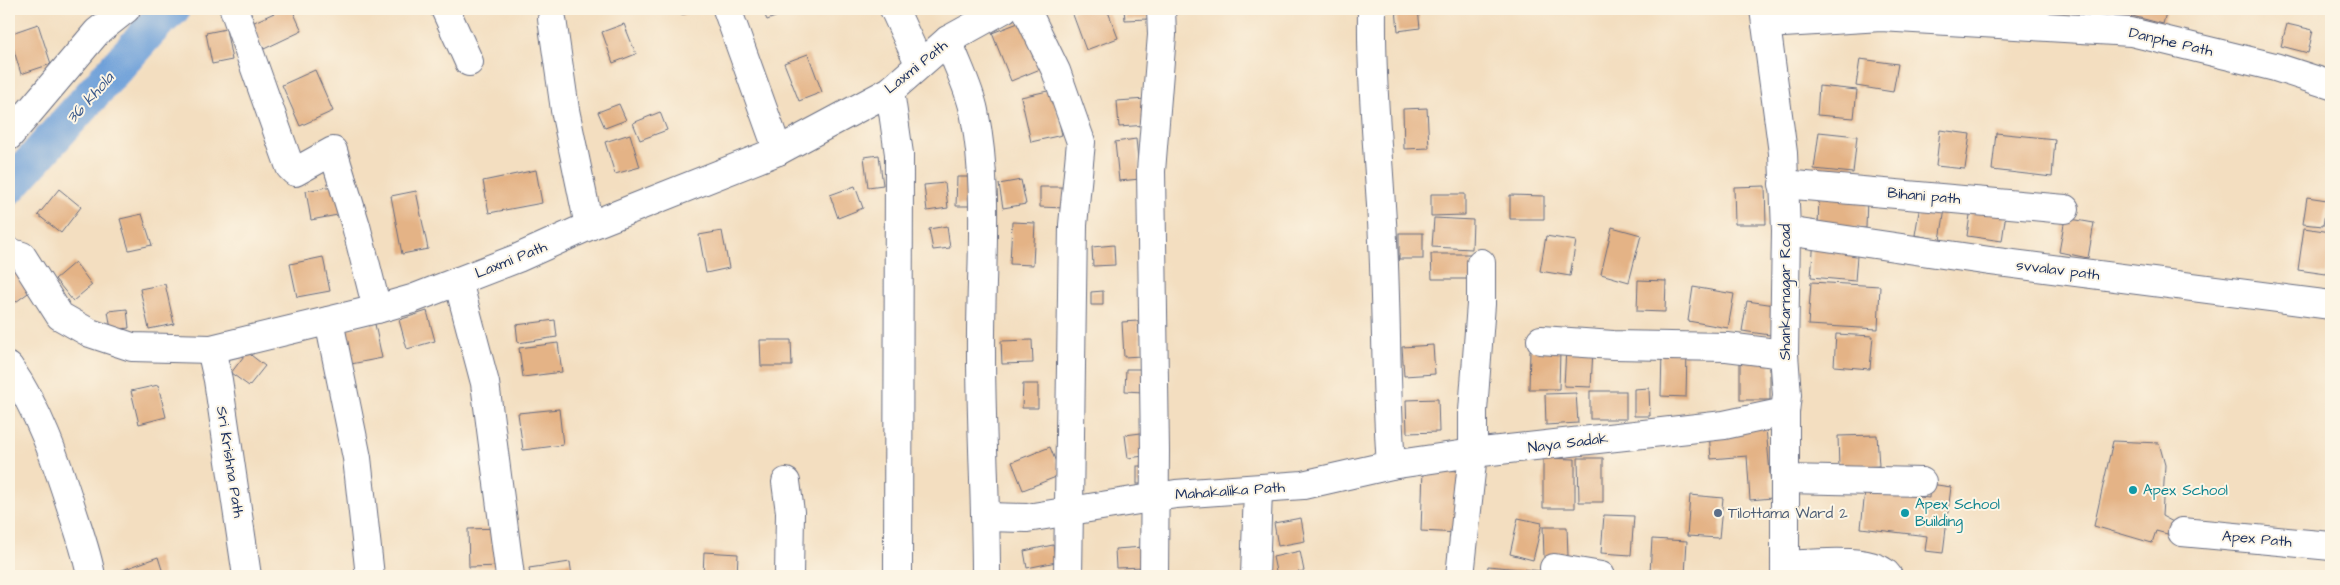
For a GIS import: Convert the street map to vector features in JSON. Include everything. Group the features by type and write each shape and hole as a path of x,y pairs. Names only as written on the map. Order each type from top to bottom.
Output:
{"street":[{"path":"9,136 97,32 126,9"},
{"path":"234,9 290,167 296,172 333,151 354,218 377,309"},
{"path":"445,9 469,62"},
{"path":"727,9 778,151"},
{"path":"894,9 919,63"},
{"name":"Laxmi Path","path":"9,252 22,256 60,316 90,333 132,347 211,349 329,321 377,309 458,281 518,258 589,226 778,151 890,91 919,63 948,40 1004,9"},
{"path":"1026,9 1056,71 1081,142 1074,225 1068,576"},
{"path":"1154,576 1155,498 1151,170 1162,35 1161,9"},
{"path":"1372,9 1375,128 1382,223 1387,413 1391,465"},
{"name":"Danphe Path","path":"1765,16 1881,17 2131,32 2275,67 2331,85"},
{"name":"Shankarnagar Road","path":"1765,16 1783,154 1786,231 1784,354 1787,395 1785,412 1785,570"},
{"path":"552,19 565,110 589,226"},
{"path":"948,40 973,109 979,146 982,249 980,300 981,446 986,517 986,576"},
{"path":"890,91 899,154 898,576"},
{"name":"Bihani path","path":"1783,184 2065,209"},
{"name":"svvalav path","path":"1786,231 1990,261 2331,305"},
{"path":"1460,576 1473,454 1473,411 1481,304 1481,263"},
{"path":"458,281 485,383 510,576"},
{"path":"329,321 357,458 370,576"},
{"path":"1541,340 1613,345 1727,347 1784,354"},
{"name":"Sri Krishna Path","path":"211,349 218,380 247,576"},
{"path":"9,367 26,393 57,462 88,558 90,576"},
{"name":"Naya Sadak","path":"1473,454 1724,425 1785,412"},
{"name":"Mahakalika Path","path":"986,517 1027,518 1176,494 1258,490 1302,485 1391,465 1473,454"},
{"path":"1786,479 1922,482"},
{"path":"786,482 790,512 789,576"},
{"path":"1255,576 1258,490"},
{"name":"Apex Path","path":"2182,532 2331,546"},
{"path":"1785,570 1867,564 1884,570 1888,576"},
{"path":"1554,568 1601,576"}],"building":[{"path":"283,9 292,9 302,31 264,49 252,23"},
{"path":"680,9 698,9 682,15"},
{"path":"762,9 797,9 767,20"},
{"path":"1079,9 1107,9 1118,38 1086,50 1072,12"},
{"path":"1124,9 1147,9 1148,19 1125,20"},
{"path":"1396,9 1418,9 1420,28 1398,31"},
{"path":"2122,9 2167,9 2163,24 2121,13"},
{"path":"1026,20 1045,67 1011,81 992,33"},
{"path":"38,24 51,64 21,74 9,34"},
{"path":"624,24 636,54 613,63 602,32"},
{"path":"2287,24 2313,30 2308,53 2281,46"},
{"path":"226,29 232,60 212,64 206,33"},
{"path":"808,54 822,92 799,101 784,63"},
{"path":"1860,59 1898,64 1893,92 1856,86"},
{"path":"315,70 333,111 300,126 282,85"},
{"path":"1819,86 1857,90 1854,118 1817,115"},
{"path":"1052,90 1062,135 1031,142 1021,97"},
{"path":"1146,99 1147,125 1119,127 1117,101"},
{"path":"619,104 626,120 605,128 598,112"},
{"path":"1427,108 1429,148 1404,149 1403,109"},
{"path":"660,112 667,130 640,140 633,123"},
{"path":"1940,130 1970,134 1965,169 1936,166"},
{"path":"1819,132 1857,136 1853,173 1814,169"},
{"path":"1996,133 2055,139 2052,177 1992,170"},
{"path":"630,134 640,167 615,174 605,142"},
{"path":"1136,139 1140,179 1119,181 1115,142"},
{"path":"879,155 883,185 868,187 864,157"},
{"path":"536,170 542,203 489,213 483,181"},
{"path":"957,177 975,177 974,206 956,206"},
{"path":"1021,180 1026,204 1003,208 999,184"},
{"path":"945,183 948,208 927,211 924,185"},
{"path":"338,185 343,214 311,220 306,191"},
{"path":"855,186 863,208 838,218 830,195"},
{"path":"1765,186 1766,224 1735,224 1734,187"},
{"path":"1040,187 1065,187 1065,208 1040,207"},
{"path":"59,189 81,207 61,233 38,215"},
{"path":"416,191 428,249 402,254 391,196"},
{"path":"1431,194 1465,194 1465,215 1431,216"},
{"path":"1510,195 1544,196 1544,219 1510,219"},
{"path":"1819,196 1867,197 1866,228 1818,227"},
{"path":"2307,197 2327,200 2323,226 2303,224"},
{"path":"1920,205 1945,209 1940,240 1915,235"},
{"path":"1971,208 2006,213 2002,241 1967,236"},
{"path":"142,214 152,245 129,250 120,219"},
{"path":"1434,218 1473,220 1472,249 1432,247"},
{"path":"2065,218 2094,223 2088,258 2059,252"},
{"path":"1012,222 1035,223 1033,265 1010,264"},
{"path":"947,226 950,248 933,250 929,229"},
{"path":"1612,227 1641,235 1629,282 1601,274"},
{"path":"2304,228 2331,232 2326,274 2298,270"},
{"path":"722,231 729,268 706,273 699,235"},
{"path":"1399,233 1423,233 1423,259 1399,259"},
{"path":"1546,236 1576,241 1570,276 1540,271"},
{"path":"1814,239 1858,243 1855,281 1811,277"},
{"path":"1114,245 1115,265 1093,266 1092,247"},
{"path":"1431,254 1471,254 1472,279 1432,279"},
{"path":"323,257 330,291 297,297 290,264"},
{"path":"14,260 35,288 9,307 9,264"},
{"path":"75,262 92,285 73,301 55,279"},
{"path":"1638,280 1666,281 1665,312 1637,311"},
{"path":"1811,282 1880,286 1878,329 1808,325"},
{"path":"165,284 174,324 149,329 140,289"},
{"path":"1693,287 1734,294 1728,328 1688,321"},
{"path":"1103,291 1103,305 1091,305 1091,292"},
{"path":"1747,301 1775,305 1770,335 1742,331"},
{"path":"127,309 129,328 111,330 108,311"},
{"path":"427,311 435,341 407,349 399,320"},
{"path":"555,320 557,337 518,343 516,325"},
{"path":"1138,321 1141,356 1124,357 1122,322"},
{"path":"375,324 382,358 351,364 345,330"},
{"path":"1836,334 1873,336 1870,369 1834,366"},
{"path":"760,340 791,340 792,366 761,366"},
{"path":"1032,340 1033,363 1002,364 1001,341"},
{"path":"558,343 562,372 523,377 519,348"},
{"path":"1433,345 1435,374 1404,376 1402,347"},
{"path":"1566,348 1593,349 1591,387 1564,386"},
{"path":"1530,350 1560,351 1559,389 1529,389"},
{"path":"1662,351 1687,352 1686,397 1661,396"},
{"path":"247,352 265,366 249,386 231,373"},
{"path":"1740,358 1770,358 1770,400 1740,400"},
{"path":"1126,369 1143,369 1143,392 1125,391"},
{"path":"1023,384 1038,384 1038,408 1022,408"},
{"path":"158,385 166,417 139,424 131,391"},
{"path":"1649,388 1650,416 1634,416 1634,389"},
{"path":"1590,391 1626,391 1626,419 1590,419"},
{"path":"1576,393 1578,423 1546,425 1545,394"},
{"path":"1438,399 1439,432 1407,433 1406,400"},
{"path":"559,409 563,445 523,450 518,413"},
{"path":"1766,427 1772,498 1750,500 1747,456 1711,459 1709,431"},
{"path":"1149,432 1152,455 1128,458 1125,435"},
{"path":"1877,435 1879,466 1839,468 1838,436"},
{"name":"Apex School","path":"2113,441 2159,443 2165,465 2162,516 2175,523 2171,535 2156,531 2152,543 2094,526"},
{"path":"1050,447 1061,475 1023,490 1012,462"},
{"path":"1543,458 1575,459 1575,508 1543,508"},
{"path":"1578,458 1603,458 1603,502 1579,502"},
{"path":"1137,466 1149,466 1149,484 1137,484"},
{"path":"1423,469 1461,471 1459,533 1421,531"},
{"name":"Apex School Building","path":"1930,484 1951,487 1943,553 1925,551 1927,536 1861,528 1865,491 1929,498"},
{"path":"1690,495 1723,498 1719,538 1687,536"},
{"path":"1604,515 1634,516 1631,555 1601,553"},
{"path":"1301,518 1305,541 1278,546 1274,523"},
{"path":"1518,518 1542,523 1533,560 1510,554"},
{"path":"1543,527 1567,527 1568,557 1544,557"},
{"path":"501,528 502,566 469,567 468,529"},
{"path":"1652,539 1687,541 1685,575 1650,573"},
{"path":"1053,545 1056,562 1027,568 1024,551"},
{"path":"1144,547 1145,567 1116,568 1115,549"},
{"path":"1300,551 1304,571 1277,576 1273,557"},
{"path":"704,552 738,554 737,576 703,576"},
{"path":"158,557 164,576 119,576 117,572"},
{"path":"570,562 572,576 530,576 529,568"},
{"path":"1488,566 1542,571 1541,576 1487,576"}],"waterway":[{"name":"36 khola","path":"9,187 158,21 172,9"}],"place":[{"name":"Apex School","path":"2133,490"},
{"name":"Tilottama Ward 2","path":"1718,513"},
{"name":"Apex School Building","path":"1905,513"}]}
